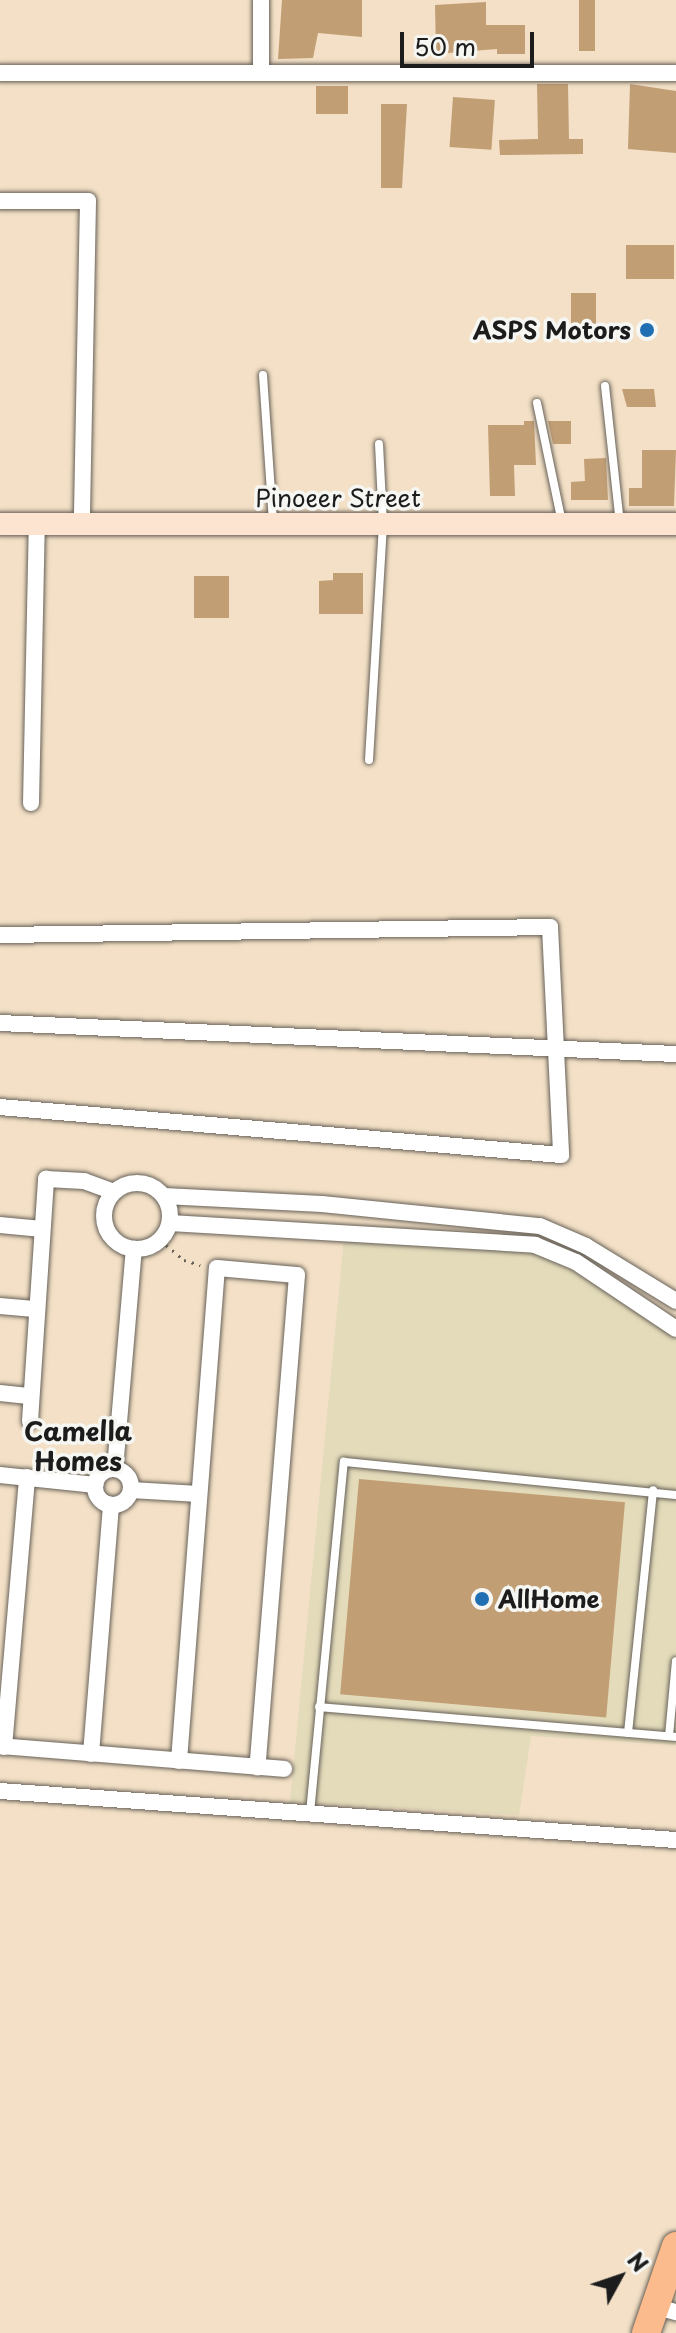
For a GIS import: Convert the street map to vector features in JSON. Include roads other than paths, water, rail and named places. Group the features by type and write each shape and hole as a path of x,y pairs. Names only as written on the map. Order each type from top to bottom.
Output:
{"highway":[{"path":"660,2317 676,2246"}],"main road":[{"name":"Pinoeer Street","path":"0,524 676,524"}],"street":[{"path":"261,0 261,70"},
{"path":"0,73 261,70 676,73"},
{"path":"0,201 88,201 82,524"},
{"path":"31,803 37,524"},
{"path":"0,935 550,927 561,1155 0,1107"},
{"path":"0,1023 676,1054"},
{"path":"30,1421 46,1179 84,1181 114,1192"},
{"path":"164,1196 170,1223 160,1240 134,1249 117,1242 106,1226 105,1208 114,1192 140,1182 164,1196 322,1204 540,1226 586,1246 676,1301"},
{"path":"170,1223 535,1245 576,1262 676,1329"},
{"path":"0,1225 42,1229"},
{"path":"115,1469 134,1249"},
{"path":"179,1761 217,1268 297,1275 257,1767"},
{"path":"0,1306 37,1309"},
{"path":"0,1393 31,1396"},
{"path":"115,1469 128,1476 131,1490 124,1502 111,1505 99,1498 95,1485 102,1472 115,1469"},
{"path":"0,1475 95,1485"},
{"path":"27,1477 2,1747 284,1769"},
{"path":"131,1490 199,1494"},
{"path":"91,1754 111,1505"},
{"path":"0,1791 676,1840"}],"lane":[{"path":"263,375 273,524"},
{"path":"605,386 620,524"},
{"path":"537,403 562,524"},
{"path":"369,760 383,523 379,444"},
{"path":"309,1814 344,1462 653,1490 676,1495"},
{"path":"628,1733 653,1490"},
{"path":"319,1707 672,1736 676,1661"}],"place":[{"name":"ASPS Motors","path":"647,330"},
{"name":"AllHome","path":"482,1599"}],"district":[{"name":"Camella Homes","path":"78,1446"}]}
